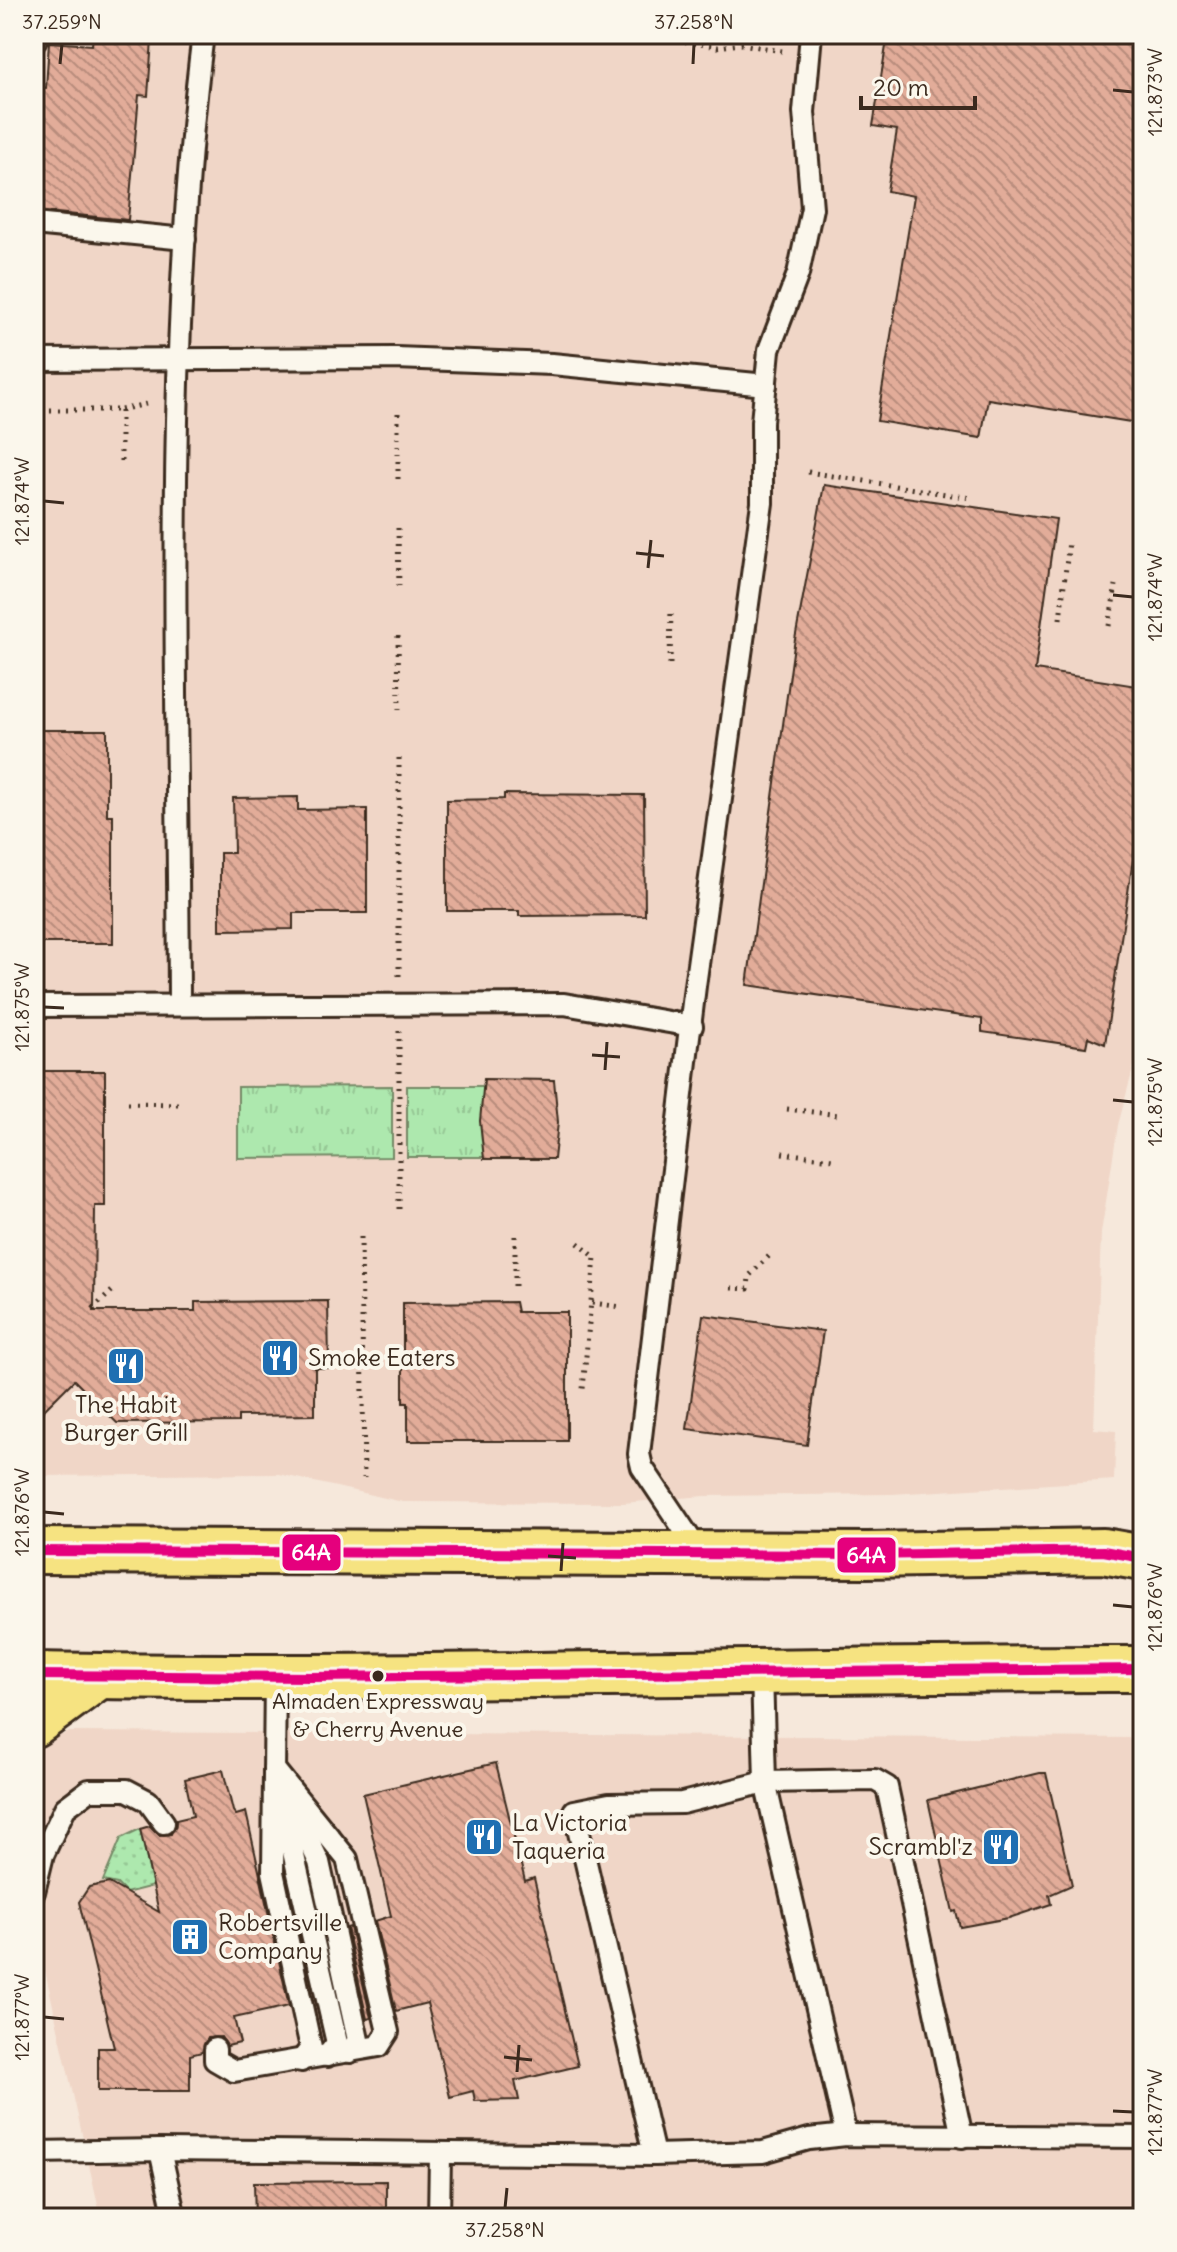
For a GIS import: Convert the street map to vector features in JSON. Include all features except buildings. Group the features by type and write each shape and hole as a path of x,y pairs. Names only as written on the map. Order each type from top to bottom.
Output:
{"main road":[{"path":"42,1544 699,1552 1103,1551 1143,1558"},
{"path":"34,1675 1143,1669"},
{"path":"34,1724 99,1676"}],"lane":[{"path":"34,43 38,34"},
{"path":"179,1005 176,485 179,361 185,239 203,34"},
{"path":"699,1552 642,1467 639,1454 762,503 769,350 798,274 812,208 804,112 811,34"},
{"path":"34,224 185,239"},
{"path":"34,360 396,358 552,364 766,385"},
{"path":"34,1006 564,1004 692,1026"},
{"path":"762,1672 765,1782 846,2135"},
{"path":"275,1676 273,1872 311,2048 301,2061"},
{"path":"215,2049 215,2060 234,2071 379,2046 388,2032 347,1859 274,1769"},
{"path":"274,1769 319,1862 358,2040 350,2052"},
{"path":"274,1769 337,2043 327,2056"},
{"path":"654,2155 574,1811 609,1804 682,1803 765,1782 875,1780 887,1787 962,2137"},
{"path":"34,1892 43,1855 65,1808 89,1790 127,1790 148,1801 164,1823"},
{"path":"34,2152 160,2150 654,2155 763,2152 809,2139 846,2135 1143,2137"},
{"path":"160,2150 175,2218"},
{"path":"439,2218 440,2155"}],"path":[{"path":"638,34 718,47 741,44 783,51"},
{"path":"34,410 121,410 146,404"},
{"path":"121,410 121,462"},
{"path":"398,413 398,482"},
{"path":"808,472 971,498"},
{"path":"398,528 399,590"},
{"path":"1060,619 1069,541"},
{"path":"1109,626 1116,585"},
{"path":"670,664 671,608"},
{"path":"398,636 399,711"},
{"path":"399,756 399,981"},
{"path":"399,1028 399,1214"},
{"path":"128,1103 178,1104"},
{"path":"787,1109 839,1115"},
{"path":"782,1153 833,1159"},
{"path":"515,1236 515,1289"},
{"path":"361,1237 364,1478"},
{"path":"578,1243 595,1257 583,1389"},
{"path":"731,1288 748,1289 749,1276 769,1256"},
{"path":"93,1309 113,1290"},
{"path":"592,1303 622,1307"}],"shaded area":[{"path":"34,34 1143,34 1143,1032 1118,1125 1101,1233 1094,1429 1116,1431 1114,1480 892,1494 704,1496 623,1503 403,1502 279,1474 34,1476"},
{"path":"70,1732 1143,1738 1143,2218 101,2218 34,1922 34,1745"}],"green space":[{"path":"392,1086 392,1157 238,1158 238,1087"},
{"path":"407,1086 484,1086 484,1157 407,1157"},
{"path":"140,1829 153,1886 126,1893 117,1884 103,1881 121,1838"}],"transit line":[{"name":"64A","path":"34,1551 867,1555 1103,1551 1143,1558"},
{"name":"64A","path":"34,1675 311,1677 1143,1669"}],"place":[{"name":"Smoke Eaters","path":"280,1358"},
{"name":"The Habit Burger Grill","path":"126,1366"},
{"name":"Almaden Expressway & Cherry Avenue","path":"378,1676"},
{"name":"La Victoria Taqueria","path":"484,1837"},
{"name":"Scrambl'z","path":"1001,1847"},
{"name":"Robertsville Company","path":"190,1937"}]}
